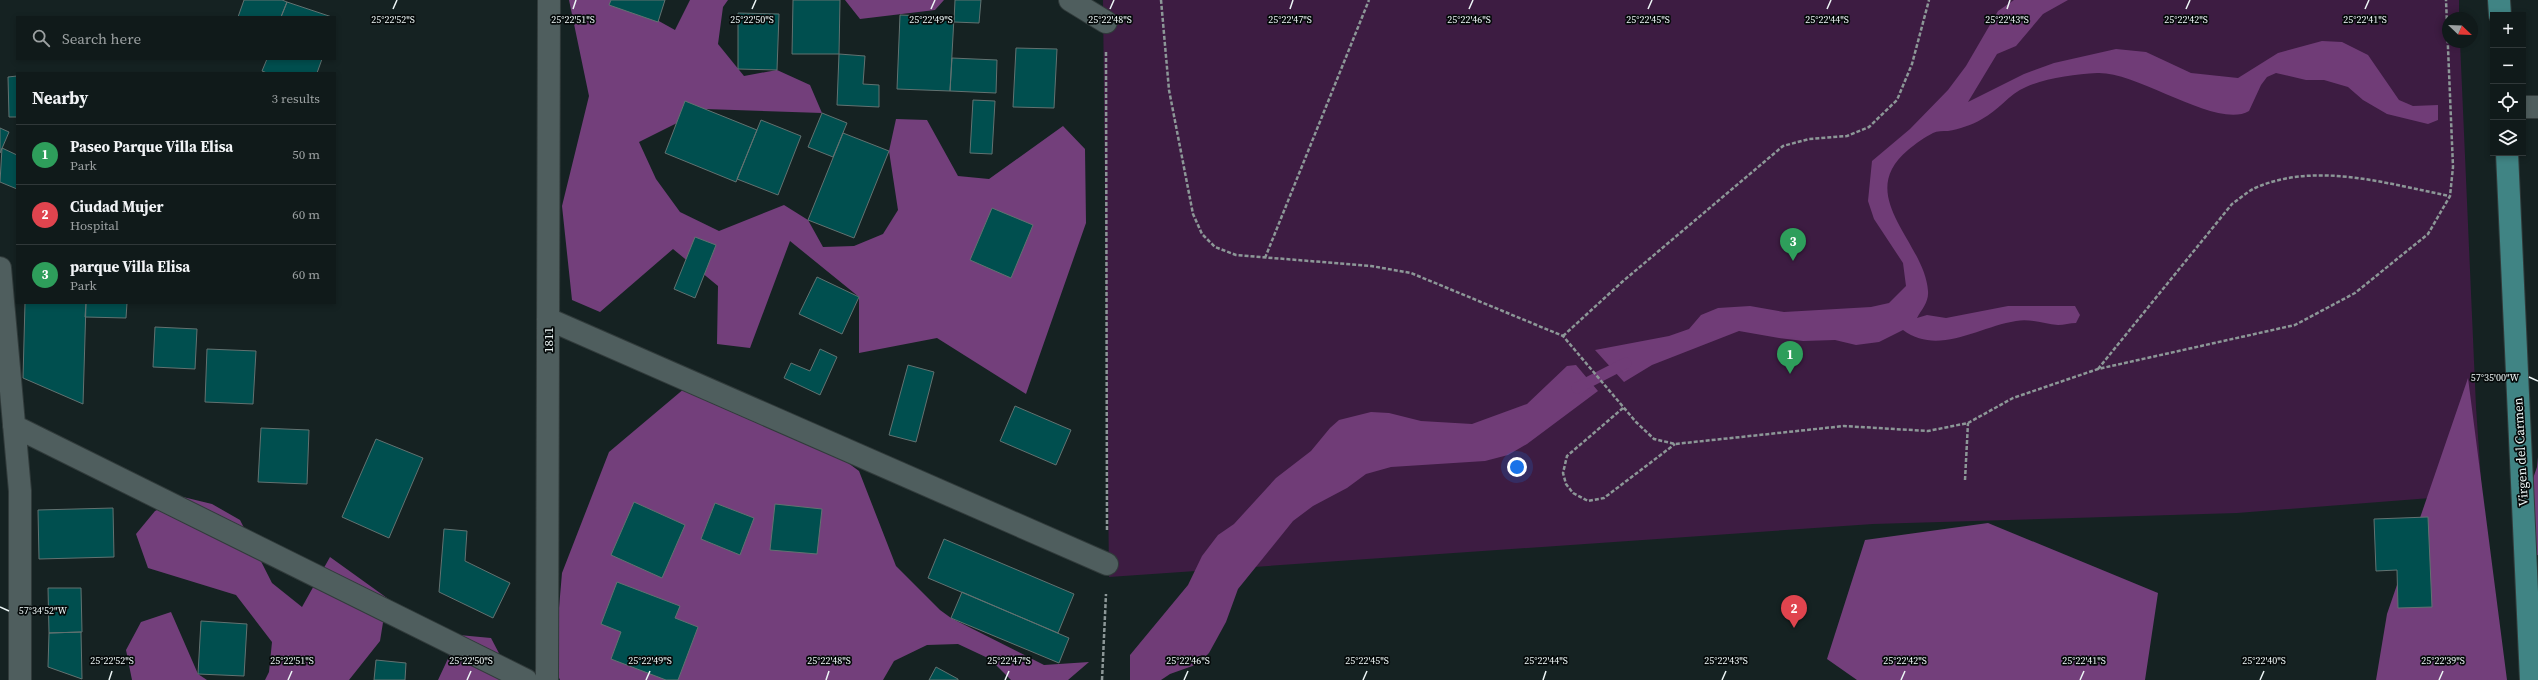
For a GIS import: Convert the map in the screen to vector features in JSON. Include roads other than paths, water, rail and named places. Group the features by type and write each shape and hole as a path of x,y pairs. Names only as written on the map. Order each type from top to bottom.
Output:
{"main road":[{"path":"2499,0 2500,12"},
{"name":"Virgen del Carmen","path":"2507,156 2531,680"}],"street":[{"name":"1811","path":"547,680 549,0"},
{"path":"1070,0 1106,22"},
{"path":"2526,107 2538,107"},
{"path":"0,268 20,491 20,680"},
{"path":"548,319 1107,564"},
{"path":"14,426 526,680"}],"waterway":[{"path":"1577,388 1626,363"}],"place":[{"name":"parque Villa Elisa","path":"1793,261"},
{"name":"Paseo Parque Villa Elisa","path":"1790,374"},
{"name":"Ciudad Mujer","path":"1794,628"}]}
